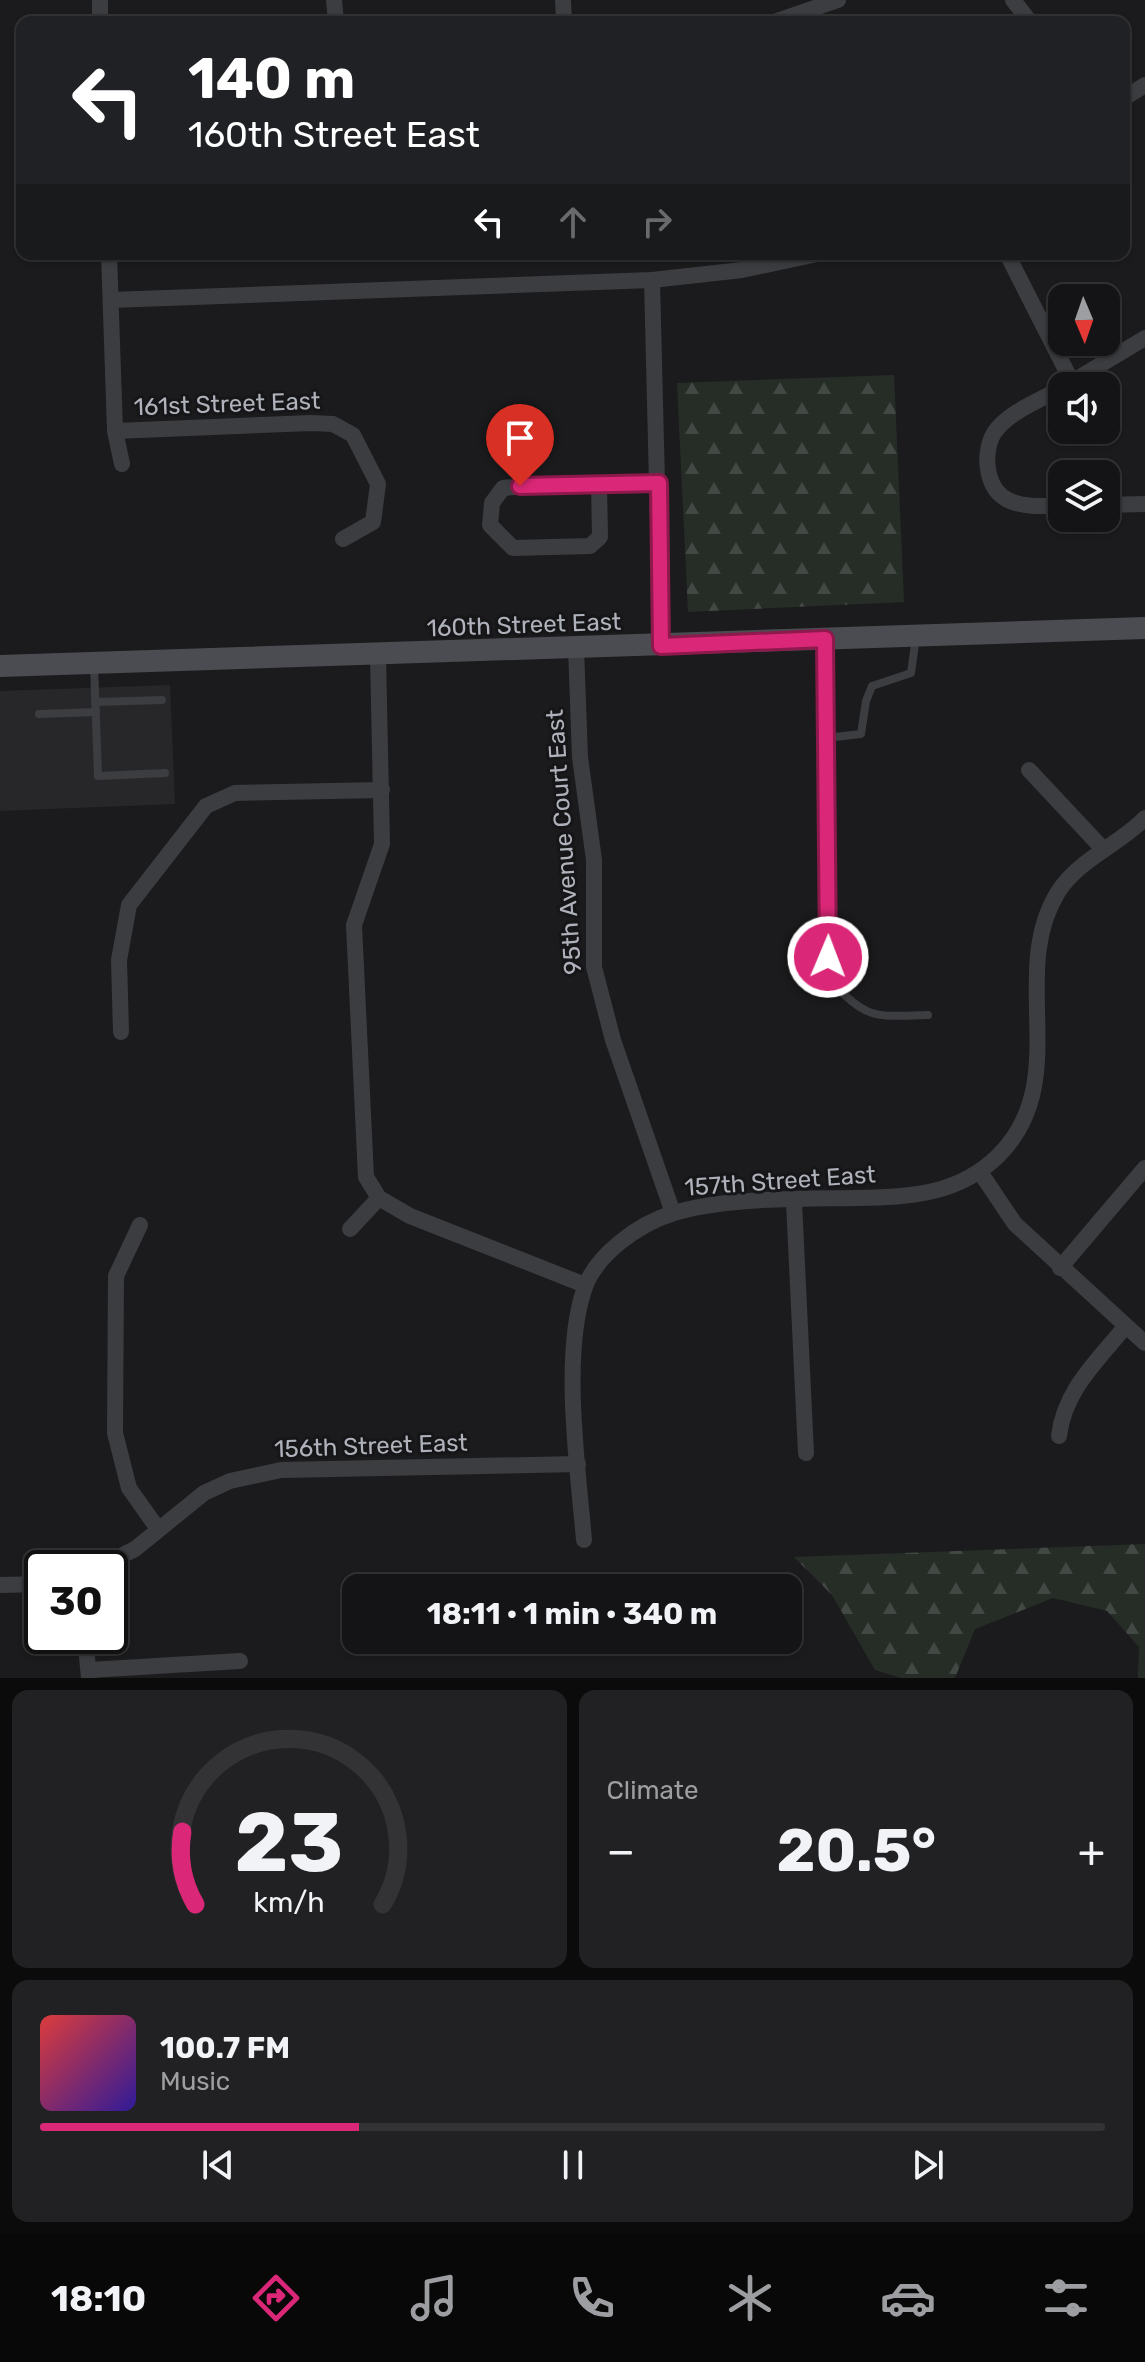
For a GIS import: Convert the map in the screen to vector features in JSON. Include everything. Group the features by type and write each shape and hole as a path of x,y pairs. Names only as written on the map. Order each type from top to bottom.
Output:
{"main road":[{"name":"160th Street East","path":"0,666 378,656 1145,628"}],"street":[{"path":"791,16 838,0"},
{"path":"1013,0 1025,16"},
{"path":"109,260 115,431 122,464"},
{"path":"111,300 652,280 742,270 789,260"},
{"path":"1010,260 1061,372"},
{"path":"652,280 661,646"},
{"path":"1089,372 1145,338"},
{"path":"1048,396 1007,420 991,440 987,460 993,485 1004,500 1020,506 1048,506"},
{"name":"161st Street East","path":"115,431 311,423 342,428 353,435 378,484 373,522 343,539"},
{"path":"599,484 600,537 590,546 513,548 490,525 492,503 503,488 599,484 659,483"},
{"path":"1120,505 1145,504"},
{"path":"825,639 827,979"},
{"name":"95th Avenue Court East","path":"576,648 580,757 594,860 594,967 617,1054 673,1213"},
{"path":"378,656 382,844 359,903 354,941 366,1177 379,1198 410,1216 585,1285 574,1360 584,1540"},
{"path":"1029,770 1103,849"},
{"path":"121,1032 119,960 129,905 206,806 235,793 382,790"},
{"name":"157th Street East","path":"585,1285 604,1259 628,1237 650,1222 673,1213 728,1204 913,1197 957,1186 980,1172 1015,1137 1030,1112 1037,1077 1040,934 1048,913 1070,877 1145,818"},
{"path":"1060,1268 1145,1168"},
{"path":"980,1172 1015,1224 1145,1343"},
{"path":"350,1229 379,1198"},
{"path":"794,1202 806,1453"},
{"path":"140,1225 116,1276 115,1433 129,1488 158,1529"},
{"path":"1059,1436 1065,1405 1076,1386 1125,1327"},
{"name":"156th Street East","path":"128,1552 204,1493 230,1481 281,1470 578,1464"},
{"path":"0,1585 24,1584"},
{"path":"87,1654 89,1674 240,1661"}],"lane":[{"path":"826,738 861,734 866,701 872,686 911,673 916,636"},
{"path":"94,663 98,776 165,773"},
{"path":"39,714 162,700"},
{"path":"827,979 863,1013 928,1015"}],"shaded area":[{"path":"170,685 175,804 0,811 0,691"}],"green space":[{"path":"894,375 904,602 688,612 677,383"},
{"path":"1145,1544 1145,1678 1138,1678 1139,1647 1107,1611 1053,1598 975,1629 955,1678 901,1678 875,1670 832,1595 794,1557"}],"route":[{"path":"520,486 659,483 661,646 825,639 828,957"}]}
